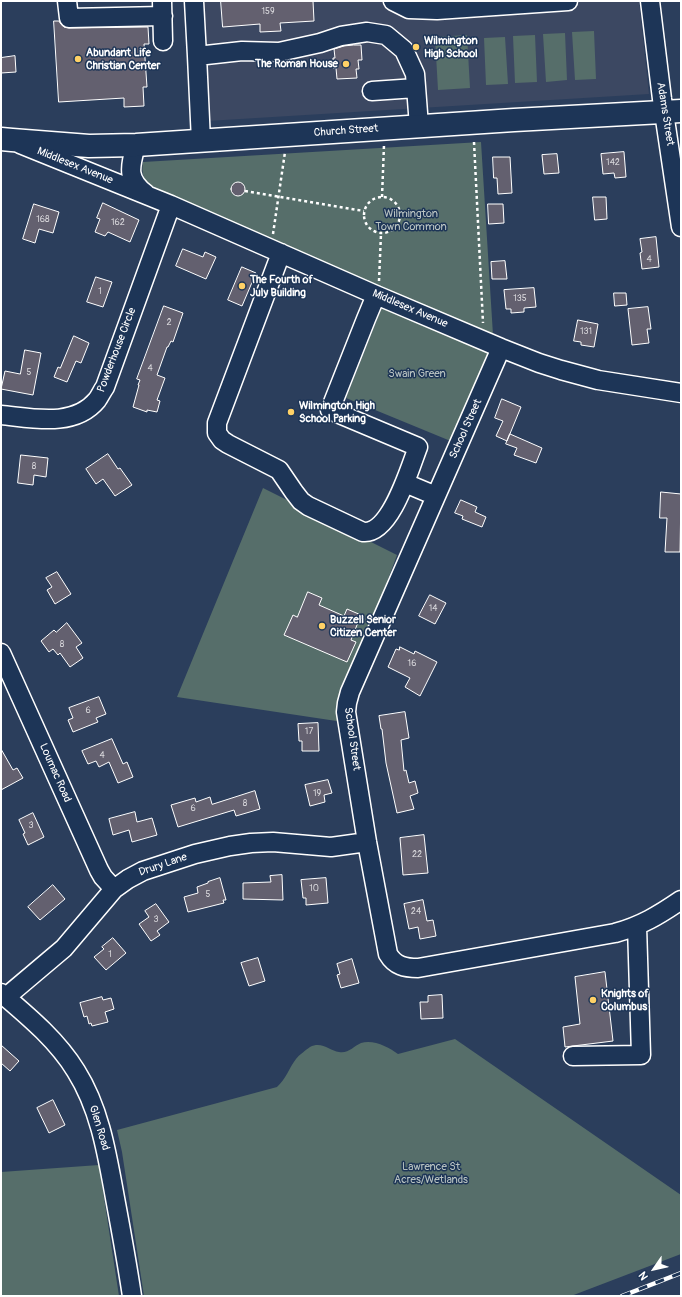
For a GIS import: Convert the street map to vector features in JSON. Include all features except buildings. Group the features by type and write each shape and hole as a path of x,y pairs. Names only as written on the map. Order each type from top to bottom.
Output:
{"main road":[{"name":"Church Street","path":"6,139 89,146 136,145 419,126 673,112"}],"street":[{"path":"194,1 201,140"},
{"path":"393,1 408,9 438,10 564,1"},
{"name":"Adams Street","path":"650,1 662,99 673,112 681,227"},
{"path":"68,9 163,8 163,41"},
{"path":"197,56 242,51 279,52 320,43 341,36 368,32 386,35 404,50 415,74 419,126"},
{"path":"372,90 416,88"},
{"name":"Middlesex Avenue","path":"6,139 276,247 378,291 501,348 539,363 583,376 681,393"},
{"name":"Middlesex Avenue","path":"136,145 131,163 131,174 135,183 148,196"},
{"name":"Powderhouse Circle","path":"1,415 47,419 64,418 82,412 97,400 105,386 171,205"},
{"path":"276,247 216,429 219,437 228,444 279,470 301,501 308,506 363,532 367,532 381,524 391,513 400,497 418,447 330,410 378,291"},
{"name":"School Street","path":"501,348 355,679 347,703 346,712 367,842 387,950 390,958 399,965 410,968 444,964 615,933 637,926"},
{"path":"405,483 436,496"},
{"name":"Loumac Road","path":"1,653 99,870 103,878 114,890"},
{"name":"Drury Lane","path":"4,995 64,948 114,890 128,879 143,871 195,854 251,843 269,842 336,846 367,842"},
{"path":"573,1056 641,1054 637,926 652,919 681,900"},
{"name":"Glen Road","path":"4,995 36,1023 59,1048 77,1072 87,1092 99,1121 107,1151 132,1296"}],"path":[{"path":"382,197 384,141"},
{"path":"474,142 483,323"},
{"path":"276,247 278,197 285,147"},
{"path":"245,191 364,211"},
{"path":"382,197 395,203 399,209 400,216 394,229 381,234 372,231 367,226 364,211 369,202 376,198 382,197"},
{"path":"378,291 381,234"}],"shaded area":[{"name":"Wilmington High School","path":"187,1 639,1 649,94 191,122"}],"green space":[{"path":"594,31 596,79 575,80 572,32"},
{"path":"565,33 567,80 546,82 543,34"},
{"path":"467,35 470,88 438,90 435,37"},
{"path":"535,35 537,82 515,83 513,36"},
{"path":"505,37 508,84 486,85 484,38"},
{"name":"Wilmington Town Common","path":"481,142 493,335 165,194 147,182 144,178 142,168 143,162"},
{"name":"Swain Green","path":"382,307 493,352 453,442 346,398"},
{"path":"263,488 397,555 343,701 343,722 177,697"},
{"name":"Lawrence St Acres/Wetlands","path":"455,1039 681,1195 681,1254 571,1296 144,1296 122,1152 117,1130 277,1087 283,1081 297,1057 314,1045 345,1052 361,1043 371,1042 386,1046 398,1054"},
{"path":"99,1165 119,1296 1,1296 1,1172"}],"railway":[{"path":"622,1296 681,1273"}],"place":[{"name":"Wilmington High School","path":"416,47"},
{"name":"Abundant Life Christian Center","path":"78,59"},
{"name":"The Roman House","path":"346,64"},
{"name":"The Fourth of July Building","path":"242,286"},
{"name":"Wilmington High School Parking","path":"291,412"},
{"name":"Buzzell Senior Citizen Center","path":"322,626"},
{"name":"Knights of Columbus","path":"593,1000"}]}
